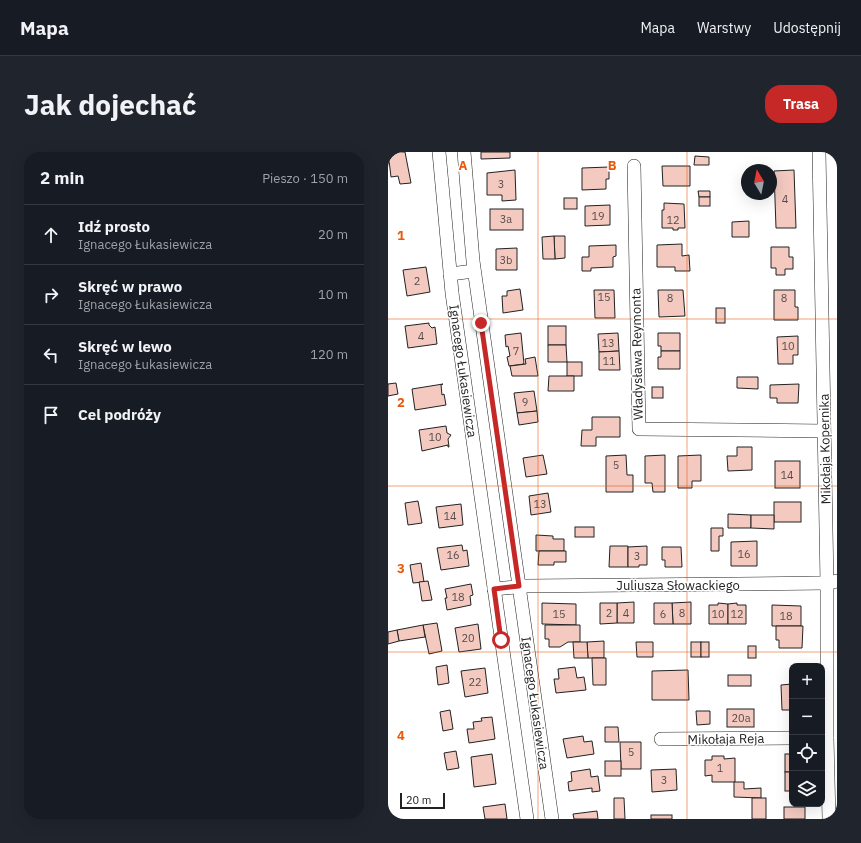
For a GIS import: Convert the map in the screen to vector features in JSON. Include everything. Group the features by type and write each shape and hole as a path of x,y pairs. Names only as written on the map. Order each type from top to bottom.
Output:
{"street":[{"name":"Ignacego Łukasiewicza","path":"439,152 450,274 527,819"},
{"name":"Ignacego Łukasiewicza","path":"464,152 474,271 552,819"},
{"name":"Mikołaja Kopernika","path":"820,152 824,431 832,582 825,738 829,819"},
{"name":"Władysława Reymonta","path":"634,166 639,429 824,431"},
{"path":"450,274 474,271"},
{"name":"Juliusza Słowackiego","path":"519,586 832,582"},
{"path":"494,589 519,586"},
{"name":"Mikołaja Reja","path":"661,739 789,738"}],"building":[{"path":"388,152 405,152 411,183 400,184 398,176 391,177"},
{"path":"481,152 510,152 510,158 481,159"},
{"path":"695,156 709,157 709,165 694,165"},
{"path":"662,166 690,166 690,186 663,186"},
{"path":"609,167 609,179 606,179 606,189 582,190 582,168"},
{"path":"515,170 516,200 502,201 502,195 487,195 487,173"},
{"path":"794,170 796,228 776,228 775,200 777,200 777,171"},
{"path":"698,191 710,191 710,197 699,197"},
{"path":"699,197 710,197 710,206 699,206"},
{"path":"564,198 577,198 577,209 564,209"},
{"path":"664,203 684,204 685,228 673,230 673,228 662,228 662,210 664,210"},
{"path":"610,205 610,225 585,226 585,206"},
{"path":"490,209 523,209 523,230 490,230"},
{"path":"749,221 749,237 732,237 732,222"},
{"path":"554,236 565,236 565,258 555,259"},
{"path":"554,236 555,259 543,259 542,237"},
{"path":"682,244 682,256 689,255 690,271 675,271 675,267 657,267 657,245"},
{"path":"616,245 616,256 613,257 613,267 591,268 591,271 582,271 582,257 589,257 589,246"},
{"path":"771,247 789,247 789,257 793,257 793,269 785,269 785,275 776,275 776,268 771,268"},
{"path":"517,248 517,270 496,270 496,249"},
{"path":"426,267 430,292 407,296 403,270"},
{"path":"520,289 523,310 503,313 502,296 507,296 507,291"},
{"path":"594,290 614,290 615,318 595,318"},
{"path":"658,290 683,290 685,316 659,317"},
{"path":"774,290 795,290 795,307 798,307 798,320 774,320"},
{"path":"716,308 725,308 725,323 716,323"},
{"path":"429,323 432,328 435,327 437,344 408,348 405,326"},
{"path":"548,326 566,326 566,345 548,345"},
{"path":"521,333 524,364 509,366 507,357 510,356 508,346 506,347 505,335"},
{"path":"618,333 619,351 599,352 598,334"},
{"path":"658,333 680,333 680,351 661,351 661,346 658,346"},
{"path":"798,336 798,355 793,355 793,364 778,364 777,337"},
{"path":"548,345 566,345 567,362 548,362"},
{"path":"619,351 620,370 599,370 599,352"},
{"path":"661,351 680,351 680,369 658,369 658,357 661,357"},
{"path":"535,357 538,376 512,376 510,366 526,364 525,359"},
{"path":"567,362 582,362 582,376 567,376"},
{"path":"549,376 574,376 574,391 548,391"},
{"path":"737,377 758,377 758,389 737,388"},
{"path":"396,383 398,394 388,396 388,384"},
{"path":"443,384 441,385 442,395 444,394 446,405 415,410 412,389"},
{"path":"799,384 798,403 777,403 777,398 770,398 770,385"},
{"path":"652,387 663,387 663,398 652,398"},
{"path":"534,391 537,411 517,413 514,393"},
{"path":"537,411 538,422 519,425 517,413"},
{"path":"592,417 620,417 620,437 596,437 596,446 581,446 582,430 592,430"},
{"path":"446,426 447,433 451,435 448,439 449,447 448,445 422,451 419,430"},
{"path":"737,447 752,447 752,470 728,471 727,456 737,456"},
{"path":"543,455 547,474 526,477 523,458"},
{"path":"626,455 627,475 633,475 633,492 606,492 606,456"},
{"path":"665,455 665,492 653,492 652,483 645,483 645,456"},
{"path":"701,455 701,481 692,481 692,488 678,488 678,456"},
{"path":"775,461 800,461 800,488 775,488"},
{"path":"548,493 551,512 531,515 529,496"},
{"path":"418,501 422,523 408,525 405,503"},
{"path":"774,502 801,502 801,522 774,522"},
{"path":"461,504 463,525 439,528 436,507"},
{"path":"728,514 751,515 751,528 728,528"},
{"path":"751,515 774,515 774,529 751,528"},
{"path":"575,527 594,527 594,537 575,537"},
{"path":"711,528 723,528 723,536 719,536 719,551 711,551"},
{"path":"536,535 553,536 553,539 564,539 564,551 536,551"},
{"path":"757,541 757,566 731,566 731,542"},
{"path":"462,545 463,551 467,550 469,566 441,570 437,548"},
{"path":"610,546 628,546 628,567 609,567"},
{"path":"647,546 647,565 628,567 628,547"},
{"path":"662,547 681,547 682,567 665,567 665,560 662,560"},
{"path":"539,551 566,551 566,562 554,562 554,565 538,565"},
{"path":"421,563 424,582 413,583 410,565"},
{"path":"428,581 432,600 422,601 419,582"},
{"path":"471,584 473,595 470,596 471,605 447,610 445,589"},
{"path":"634,602 634,623 617,623 617,603"},
{"path":"691,602 691,624 673,624 672,603"},
{"path":"542,603 576,604 576,625 542,624"},
{"path":"600,603 617,603 617,623 600,624"},
{"path":"654,603 672,603 673,624 654,624"},
{"path":"718,603 728,604 728,624 709,624 709,605 718,605"},
{"path":"737,603 737,605 746,605 746,624 728,624 728,604"},
{"path":"772,605 801,606 801,626 772,626"},
{"path":"437,623 442,651 429,654 423,625"},
{"path":"478,624 481,649 459,652 455,628"},
{"path":"423,625 425,637 399,641 397,630"},
{"path":"545,625 580,625 580,642 568,642 560,647 549,647 549,639 545,639"},
{"path":"776,626 803,626 802,648 779,648 779,640 776,640"},
{"path":"397,630 399,641 388,644 388,632"},
{"path":"604,641 604,658 588,658 587,642"},
{"path":"573,642 587,642 588,658 574,658"},
{"path":"636,642 653,642 653,657 637,657"},
{"path":"691,642 701,642 701,657 691,657"},
{"path":"701,642 709,642 709,657 701,657"},
{"path":"748,646 756,646 756,658 748,658"},
{"path":"592,658 606,658 606,685 593,685"},
{"path":"447,665 449,683 438,685 436,667"},
{"path":"575,667 577,678 584,677 586,690 556,693 554,679 559,679 558,669"},
{"path":"485,668 488,693 465,697 461,671"},
{"path":"688,670 689,700 652,700 652,671"},
{"path":"728,675 751,675 751,686 728,686"},
{"path":"789,684 789,710 782,710 781,685"},
{"path":"727,709 754,709 754,727 727,727"},
{"path":"450,710 453,729 443,731 440,712"},
{"path":"696,711 710,711 710,724 697,725"},
{"path":"492,717 495,739 469,743 467,729 474,729 473,722 482,721 481,718"},
{"path":"605,727 618,727 619,742 605,742"},
{"path":"583,736 584,742 592,741 594,754 567,758 563,739"},
{"path":"620,742 641,742 641,769 621,769"},
{"path":"456,751 459,768 447,770 444,753"},
{"path":"492,754 496,784 474,787 471,757"},
{"path":"785,754 789,754 789,772 785,772"},
{"path":"712,756 724,756 724,759 735,758 735,782 712,782 712,775 705,776 705,760 712,760"},
{"path":"605,761 621,761 621,776 605,776"},
{"path":"590,769 591,777 598,776 600,791 592,792 592,788 569,791 568,782 572,781 571,772"},
{"path":"676,769 677,790 652,792 651,770"},
{"path":"785,772 789,772 789,791 785,791"},
{"path":"734,782 744,782 744,789 761,788 761,798 734,797"},
{"path":"614,798 624,798 625,819 614,819"},
{"path":"752,798 766,798 766,819 752,819"},
{"path":"505,804 507,819 485,819 483,807"},
{"path":"784,807 805,807 805,819 784,819"},
{"path":"597,811 598,819 574,819 573,814"},
{"path":"651,815 672,815 672,819 651,819"}],"route":[{"path":"481,323 519,586 494,589 501,640"}]}
